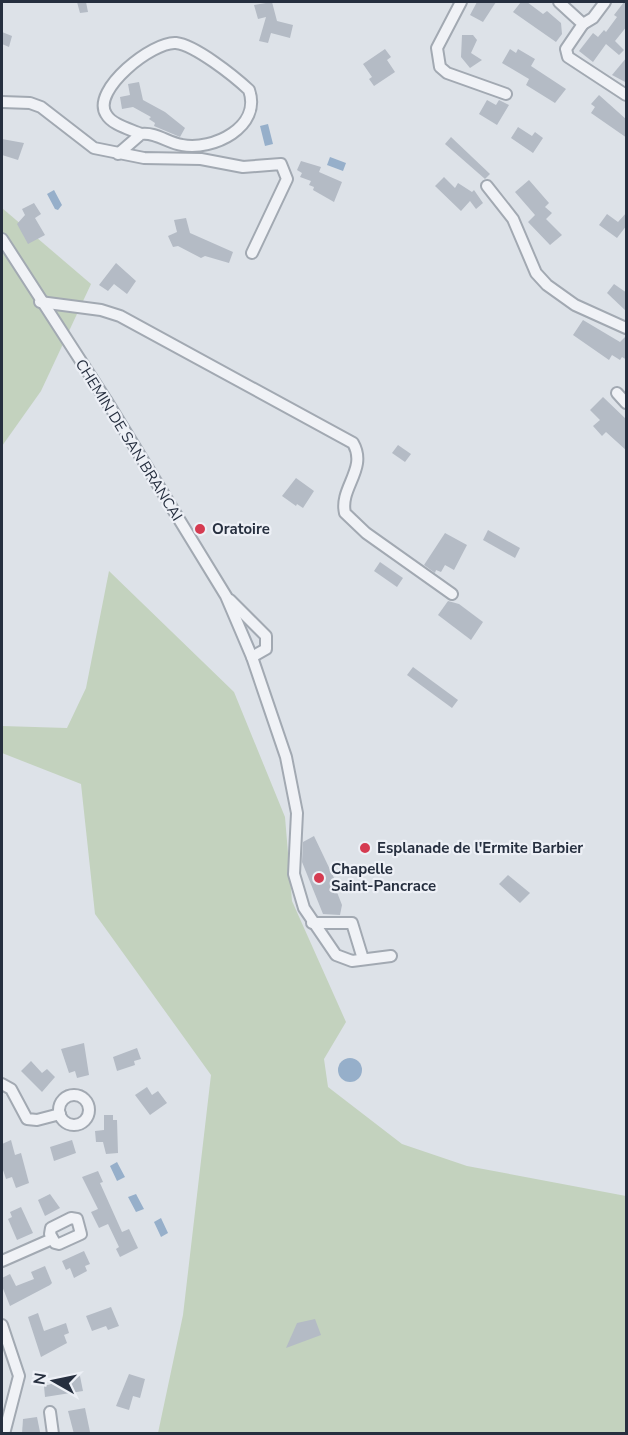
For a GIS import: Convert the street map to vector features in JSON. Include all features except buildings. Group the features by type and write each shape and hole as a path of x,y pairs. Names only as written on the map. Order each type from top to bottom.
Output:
{"street":[{"path":"461,2 437,48 440,67 447,73 506,94"},
{"path":"559,2 583,24"},
{"path":"605,2 593,18 583,24 566,49 568,57 627,95"},
{"path":"118,154 141,134 152,134 183,146 224,139 241,126 250,113 249,90 187,46 174,43 156,46 113,82 103,101 104,113 110,119 141,134"},
{"path":"2,102 35,105 94,148 118,154 150,158 201,159 249,167 280,164 286,179 252,253"},
{"path":"487,186 513,219 536,273 547,285 575,305 627,328"},
{"name":"CHEMIN DE SAN BRANCAI","path":"2,239 40,302 106,400 226,596 252,657 286,757 297,813 295,881 312,923 336,955 346,960 391,956"},
{"path":"40,302 101,310 120,316 353,443 358,453 357,466 344,498 345,513 366,533 452,594"},
{"path":"617,393 627,403"},
{"path":"226,596 266,636 266,649 252,657"},
{"path":"312,923 352,924 363,959"},
{"path":"2,1084 11,1089 27,1119 37,1120 60,1114"},
{"path":"2,1261 52,1239"},
{"path":"2,1325 19,1380 4,1434"},
{"path":"50,1412 53,1434"}],"green space":[{"path":"2,208 91,284 41,391 2,446"},
{"path":"109,571 234,692 285,817 292,901 346,1022 324,1059 328,1087 402,1144 467,1166 626,1196 626,1433 158,1433 183,1315 211,1075 95,914 81,784 2,753 2,726 67,728 86,688"}],"water":[{"path":"268,124 273,144 265,146 260,126"},
{"path":"330,157 346,163 343,171 327,165"},
{"path":"54,190 62,205 58,210 55,209 47,194"},
{"path":"350,1058 358,1062 362,1070 358,1078 350,1082 342,1078 338,1070 342,1062"},
{"path":"117,1162 125,1177 117,1181 110,1166"},
{"path":"136,1194 144,1209 136,1212 128,1197"},
{"path":"161,1218 168,1233 161,1237 154,1222"}],"place":[{"name":"Oratoire","path":"200,529"},
{"name":"Esplanade de l'Ermite Barbier","path":"365,848"},
{"name":"Chapelle Saint-Pancrace","path":"319,878"}]}
